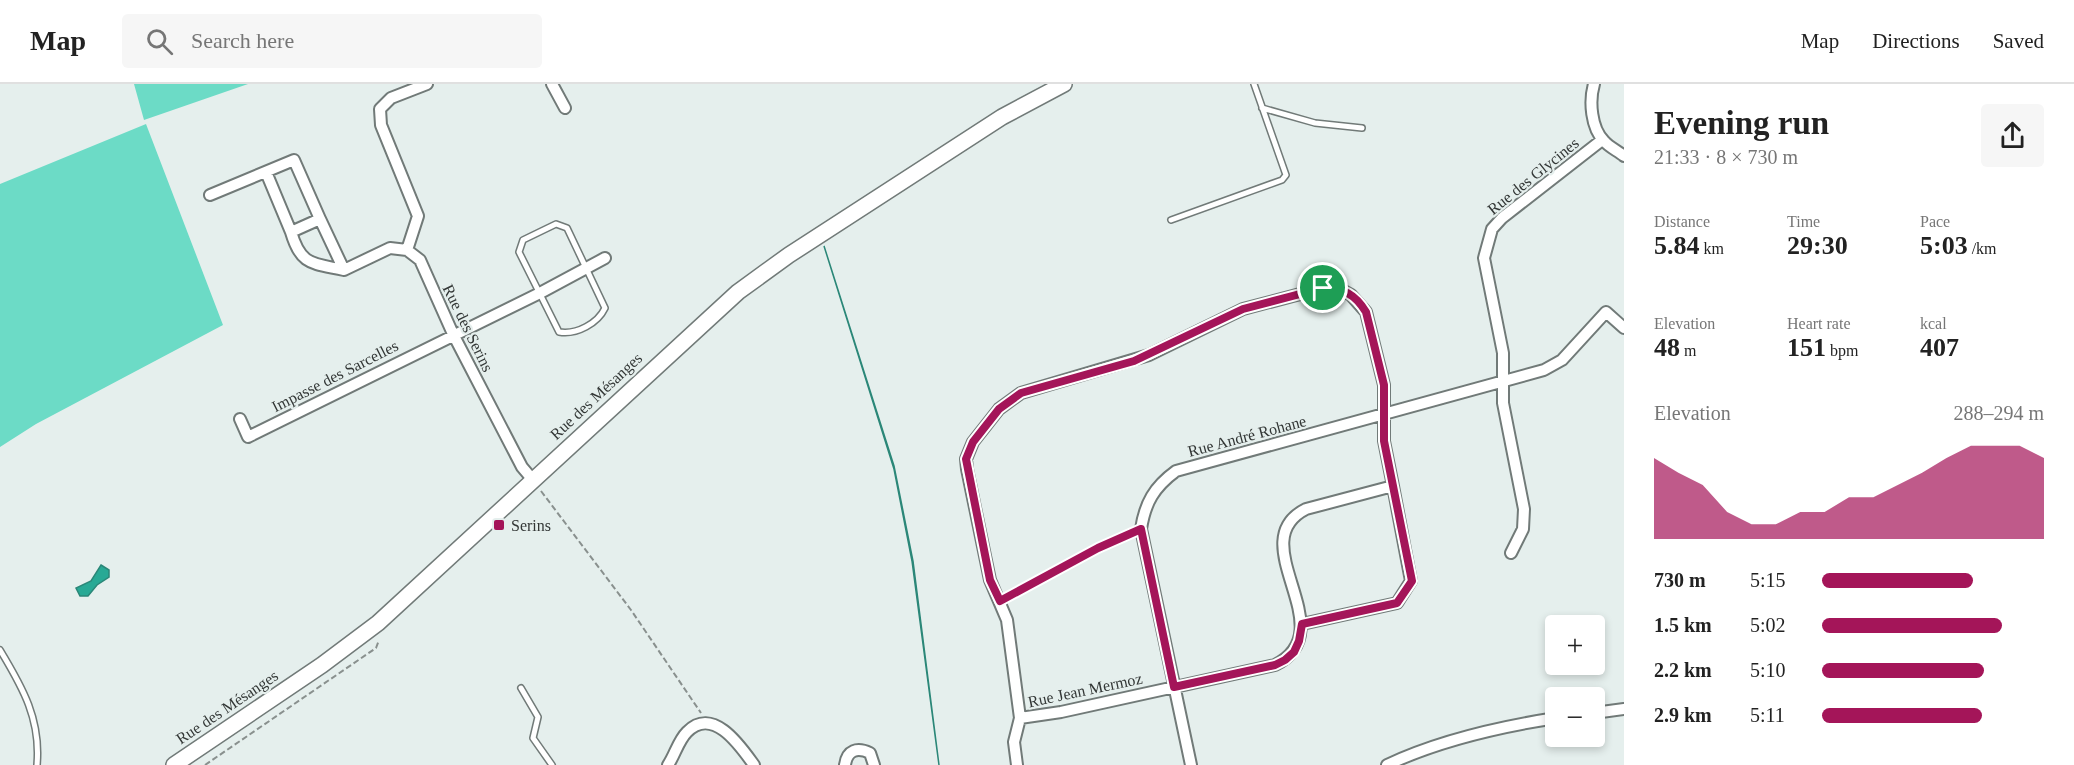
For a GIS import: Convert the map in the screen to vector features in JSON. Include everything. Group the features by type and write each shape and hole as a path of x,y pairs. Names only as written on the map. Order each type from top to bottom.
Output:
{"main road":[{"name":"Rue des Mésanges","path":"174,765 378,623 687,336 765,271 1002,117 1064,84"}],"street":[{"path":"266,172 291,232 297,253 309,263 344,270 390,248 407,250 418,216 381,125 380,109 391,98 428,84"},
{"path":"552,84 565,108"},
{"path":"1594,84 1591,106 1602,140 1624,156"},
{"name":"Rue des Glycines","path":"1511,553 1523,528 1524,509 1503,403 1503,353 1484,258 1486,242 1492,229 1502,218 1602,140"},
{"path":"210,195 294,160 344,270"},
{"path":"291,232 320,219"},
{"name":"Rue des Serins","path":"407,250 420,260 453,334 516,455 533,480"},
{"path":"453,334 540,293 605,258"},
{"name":"Rue Jean Mermoz","path":"1323,288 1338,288 1352,295 1366,312 1384,385 1384,441 1393,486 1412,581 1397,603 1302,624 1294,652 1275,665 1061,712 1020,718 1007,620 990,580 966,459 973,442 999,409 1021,393 1149,355 1243,309 1323,288"},
{"name":"Rue André Rohane","path":"1191,765 1141,529 1144,507 1152,494 1176,471 1553,367 1606,312 1624,328"},
{"name":"Impasse des Sarcelles","path":"240,419 248,437 453,334"},
{"path":"1302,624 1284,554 1283,536 1287,524 1296,514 1306,509 1393,486"},
{"path":"1605,712 1624,709"},
{"path":"1017,765 1014,742 1020,718"},
{"path":"1393,764 1467,736 1545,720"},
{"path":"668,765 687,731 696,726 710,724 731,735 754,765"},
{"path":"845,765 846,758 852,751 861,749 870,753 874,765"}],"lane":[{"path":"1171,220 1282,180 1286,175 1254,84"},
{"path":"1262,108 1315,123 1362,128"},
{"path":"556,224 567,228 586,268 605,308 600,319 569,334 559,332 519,252 523,240 556,224"},
{"path":"0,650 26,698 39,740 37,765"},
{"path":"521,688 538,717 533,738 552,765"}],"path":[{"path":"533,480 631,610 710,724"},
{"path":"1000,601 1098,548 1141,529"}],"shaded area":[{"path":"134,84 248,84 144,120"},
{"path":"146,124 223,325 36,424 0,447 0,184"},
{"path":"824,246 894,466 913,561 939,765 912,561 894,469"},
{"path":"101,565 109,570 109,577 97,585 88,596 80,596 76,588 91,581"}],"place":[{"name":"Serins","path":"499,525"}],"route":[{"path":"1323,288 1338,288 1360,302 1366,312 1384,385 1384,441 1412,581 1397,603 1302,624 1294,652 1275,665 1174,687 1141,529 1098,548 1000,601 990,580 966,459 973,442 999,409 1010,399 1030,389 1149,355 1243,309 1323,288"}]}
